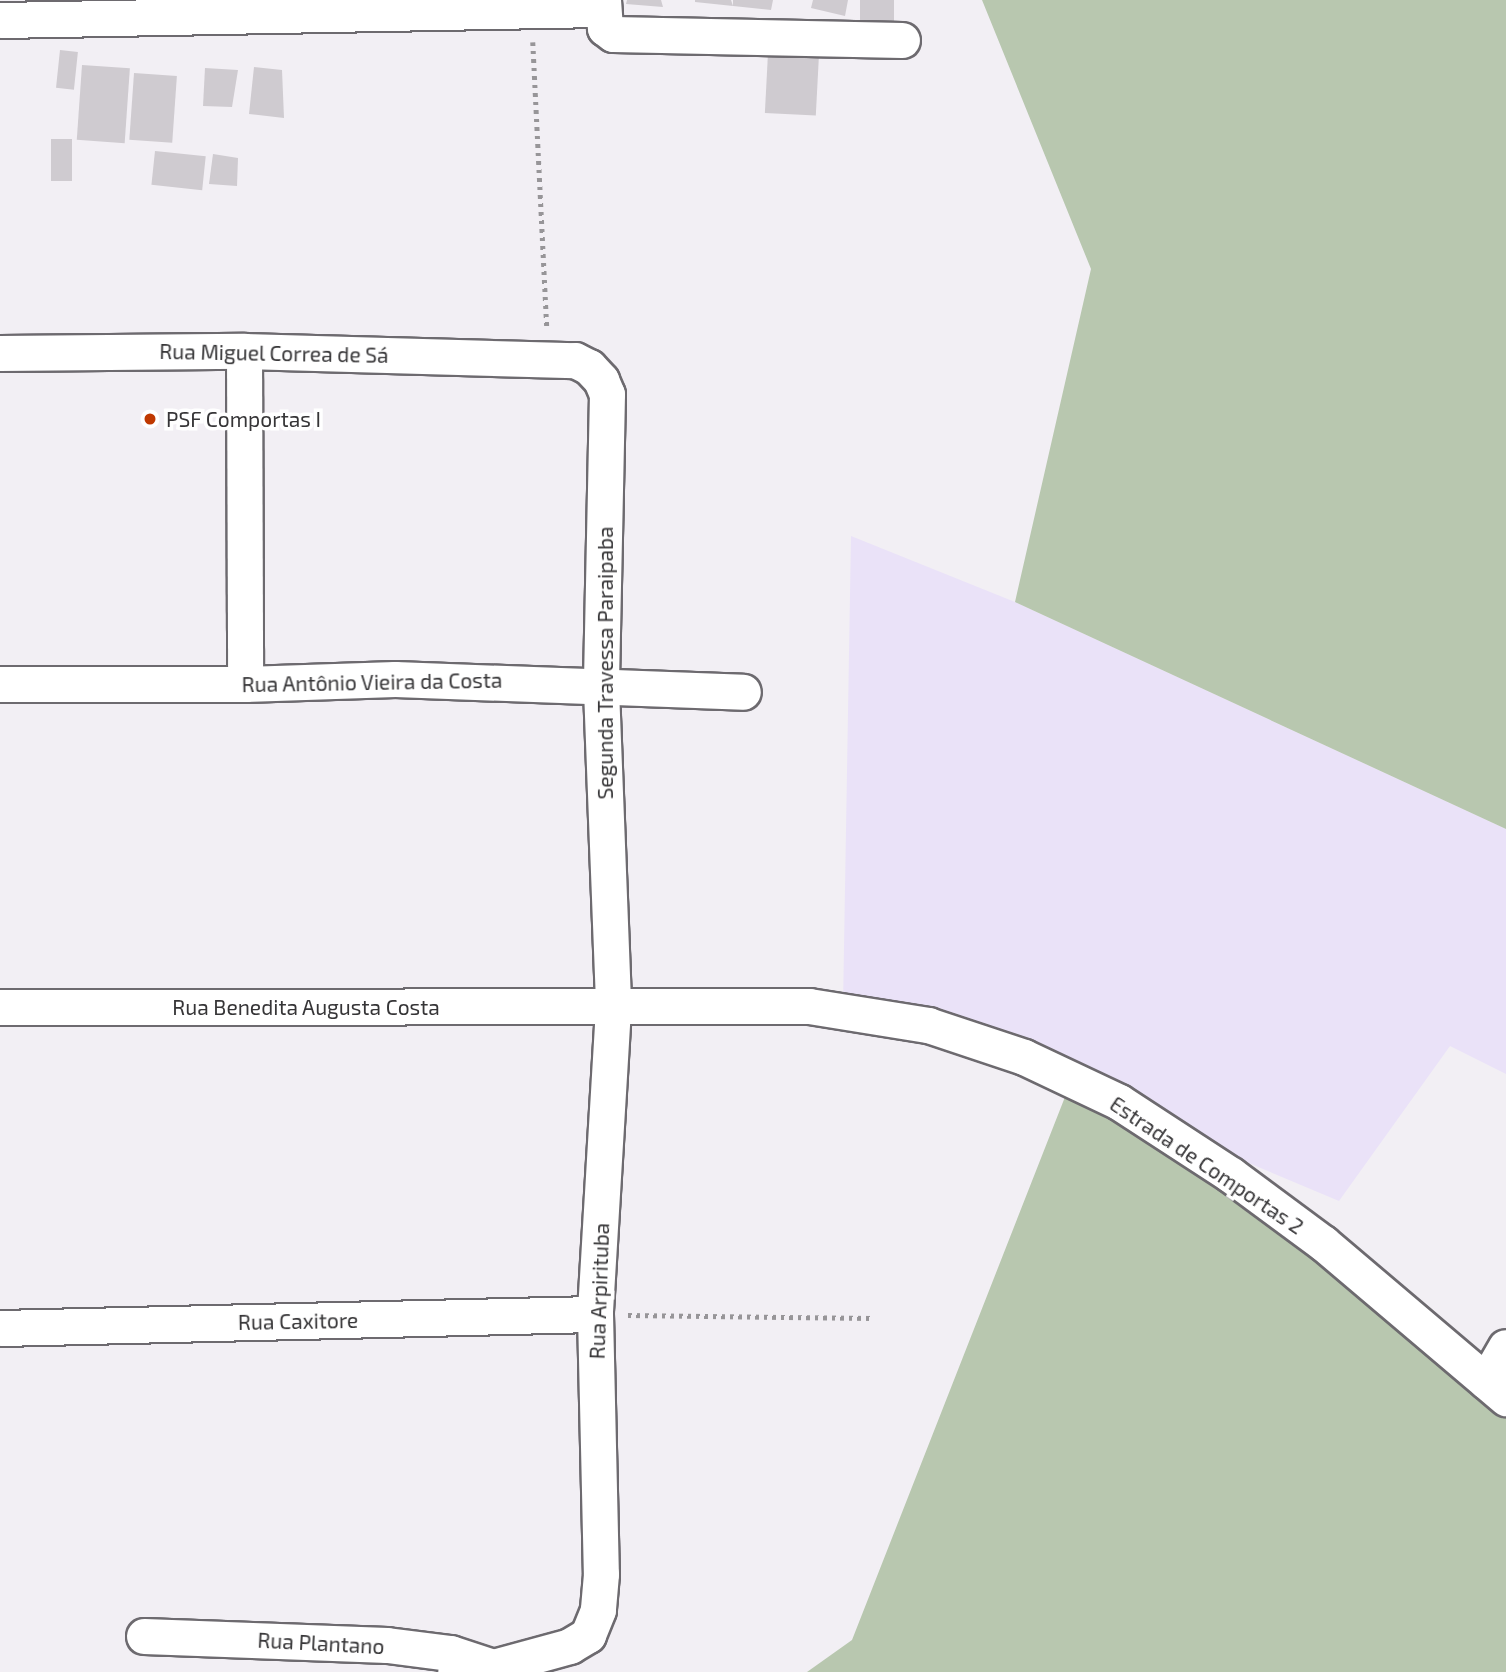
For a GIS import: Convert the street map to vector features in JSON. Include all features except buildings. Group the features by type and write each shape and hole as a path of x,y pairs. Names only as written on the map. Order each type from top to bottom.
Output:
{"street":[{"path":"0,20 531,10 603,4 604,28 613,34 902,40"},
{"path":"244,351 245,684"},
{"name":"Rua Miguel Correa de Sá","path":"0,353 244,351 548,359"},
{"name":"Segunda Travessa Paraipaba","path":"548,359 575,360 589,367 601,380 607,394 601,689 612,1008"},
{"name":"Rua Antônio Vieira da Costa","path":"0,684 245,684 395,679 514,681 601,689 743,692"},
{"name":"Estrada de Comportas 2","path":"612,1008 809,1006 928,1025 1024,1057 1119,1102 1231,1175 1323,1244 1496,1389"},
{"name":"Rua Benedita Augusta Costa","path":"0,1007 612,1008"},
{"name":"Rua Arpirituba","path":"494,1667 570,1646 588,1635 598,1611 601,1574 595,1314 612,1008"},
{"name":"Rua Caxitore","path":"0,1328 595,1314"},
{"path":"1496,1389 1506,1348"},
{"name":"Rua Plantano","path":"144,1636 387,1645 450,1653 494,1667"},
{"path":"455,1672 494,1667"}],"path":[{"path":"531,10 548,359"},
{"path":"595,1314 873,1318"}],"shaded area":[{"path":"851,536 1015,602 1506,829 1506,1074 1450,1046 1339,1201 1046,1078 843,1006"}],"green space":[{"path":"982,0 1506,0 1506,829 1015,602 1091,269"},
{"path":"1074,1074 1506,1387 1506,1672 807,1672 852,1640"}],"place":[{"name":"PSF Comportas I","path":"150,419"}]}
